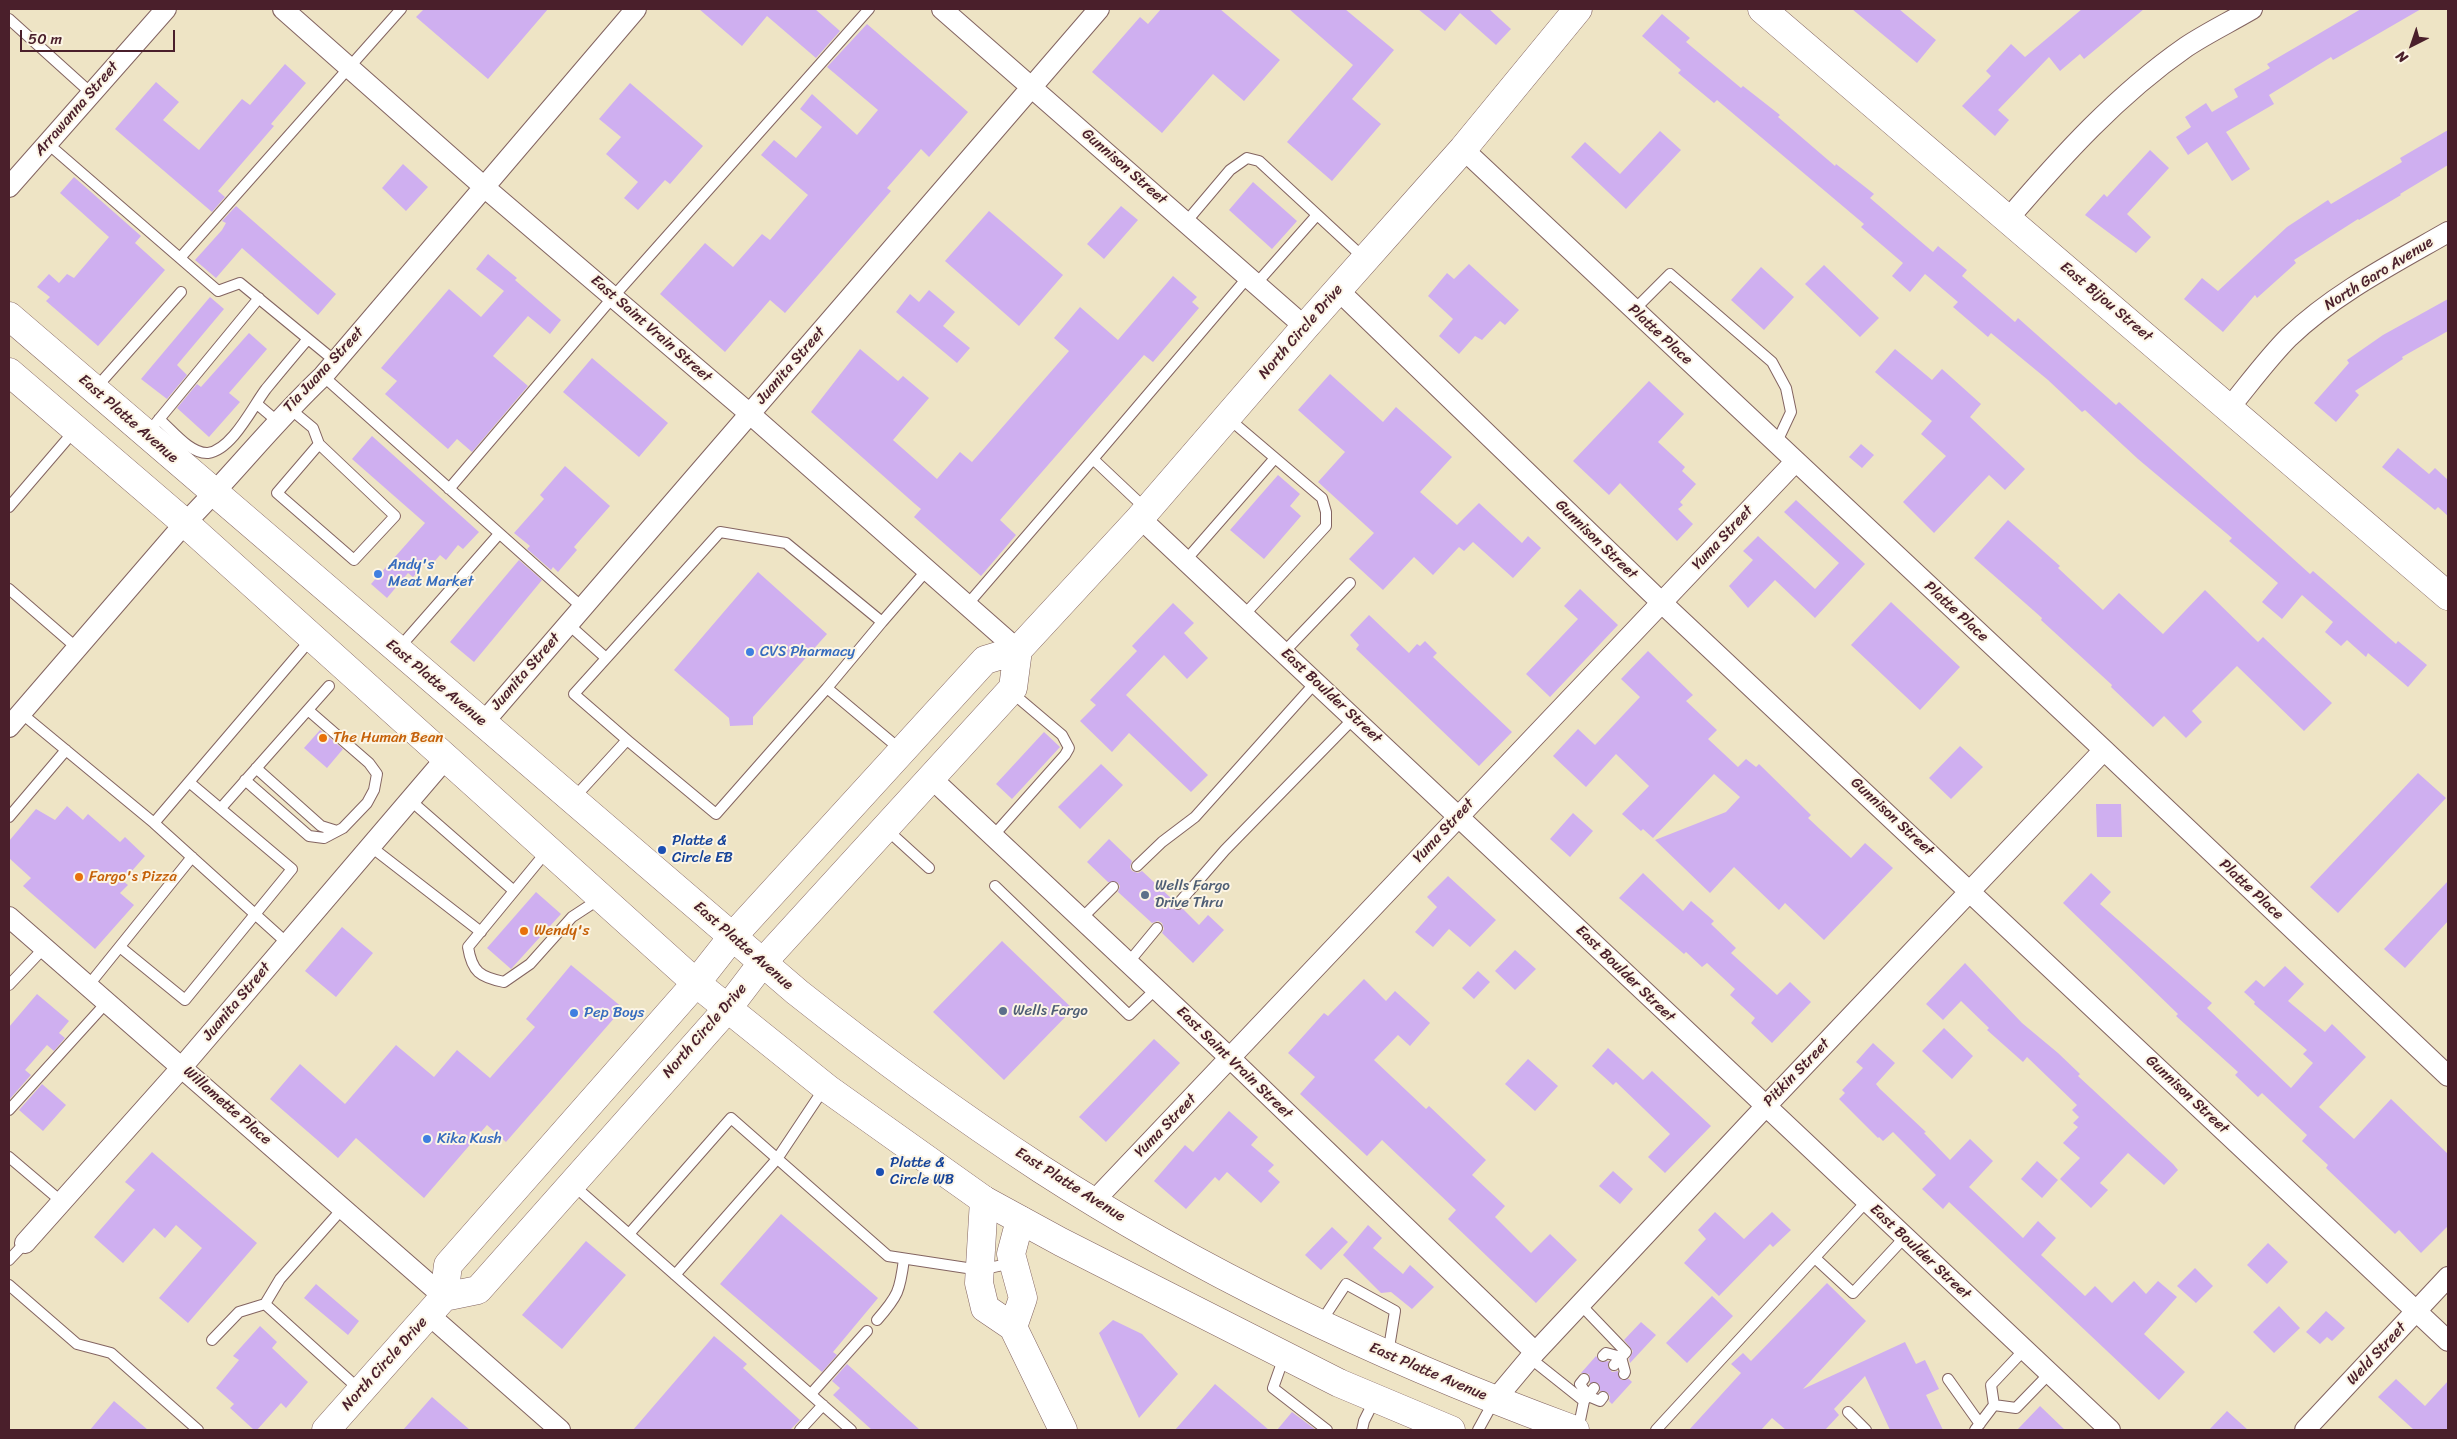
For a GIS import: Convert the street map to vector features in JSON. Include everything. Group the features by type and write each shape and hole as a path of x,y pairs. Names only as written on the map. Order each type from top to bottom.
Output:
{"main road":[{"name":"East Bijou Street","path":"1762,9 2230,407 2448,596"},
{"name":"North Circle Drive","path":"326,1430 436,1306 478,1290 728,1008 763,962 1012,688 1018,650 1144,514 1305,327 1463,149 1572,11"},
{"name":"East Platte Avenue","path":"9,316 94,390 153,427 214,494 733,936 796,992 858,1040 1007,1146 1094,1201 1218,1272 1320,1324 1388,1356 1494,1401 1577,1430"},
{"path":"9,372 185,523 696,983 826,1087 984,1200 1020,1220 1284,1356 1375,1398 1451,1430"},
{"path":"436,1306 448,1265 696,983 733,936 984,660 1018,650"},
{"path":"984,1200 980,1283 985,1308 1013,1327 1063,1430"},
{"path":"1013,1327 1022,1298 1012,1263 1012,1246 1020,1220"}],"street":[{"name":"Arrawanna Street","path":"9,187 166,9"},
{"name":"East Saint Vrain Street","path":"283,9 483,186 750,414 1018,650"},
{"name":"Tia Juana Street","path":"15,720 185,523 214,494 283,415 329,368 636,9"},
{"name":"Gunnison Street","path":"942,9 1305,327"},
{"name":"Juanita Street","path":"483,723 1099,9"},
{"path":"2008,219 2079,138 2133,87 2187,47 2252,9"},
{"name":"Platte Place","path":"1463,149 2104,750 2448,1076"},
{"name":"North Garo Avenue","path":"2230,407 2289,338 2312,317 2369,278 2448,232"},
{"name":"Gunnison Street","path":"1338,290 1662,603 1971,891 2448,1341"},
{"name":"Yuma Street","path":"1094,1201 1795,462"},
{"name":"East Boulder Street","path":"1144,514 1186,560 2110,1430"},
{"name":"Pitkin Street","path":"1494,1401 1532,1355 2104,750"},
{"name":"Juanita Street","path":"25,1243 182,1067 446,758"},
{"name":"East Saint Vrain Street","path":"930,777 1230,1058 1532,1355"},
{"name":"Willamette Place","path":"9,918 343,1208 436,1306 560,1430"},
{"name":"Weld Street","path":"2305,1430 2448,1277"}],"lane":[{"path":"180,258 401,9"},
{"path":"449,489 613,297 869,9"},
{"path":"9,19 91,93"},
{"path":"47,143 218,291 240,282 308,339 329,368 449,489 583,608"},
{"path":"1186,222 1230,170 1247,158 1259,161 1365,259"},
{"path":"967,606 1093,459 1252,280 1317,215"},
{"path":"1634,310 1670,274 1772,362 1786,388 1791,412 1776,444"},
{"path":"94,390 181,292"},
{"path":"259,298 153,427 193,449 208,452 220,447 233,437 265,390 308,339"},
{"path":"257,404 313,428 318,444 395,516 354,560 277,493 318,444"},
{"path":"1227,417 1322,498 1326,512 1326,526 1244,614"},
{"path":"9,507 76,430"},
{"path":"1186,560 1275,458"},
{"path":"1093,459 1144,514"},
{"path":"882,622 786,543 720,532 574,694 716,814 827,688 927,570"},
{"path":"398,650 499,534"},
{"path":"1284,652 1350,583"},
{"path":"9,589 77,648"},
{"path":"568,624 606,658"},
{"path":"154,823 312,638"},
{"path":"1137,866 1162,842 1195,817 1316,682"},
{"path":"221,808 330,686"},
{"path":"827,688 901,750"},
{"path":"993,836 1065,755 1069,748 1062,735 1010,690"},
{"path":"246,780 309,836 324,838 337,831 367,803 374,790 376,774 369,763 308,710"},
{"path":"1178,904 1225,850 1354,718"},
{"path":"15,720 66,750 154,823 287,943"},
{"path":"572,800 627,740"},
{"path":"9,817 66,750"},
{"path":"256,768 320,826 337,831"},
{"path":"120,947 185,1000 292,869 189,782"},
{"path":"410,800 514,891"},
{"path":"885,828 929,868"},
{"path":"370,846 480,932"},
{"path":"548,850 468,947 470,964 486,978 504,982 530,964 572,917 601,898"},
{"path":"88,986 192,857"},
{"path":"995,886 1129,1015 1156,989"},
{"path":"1081,919 1113,887"},
{"path":"1128,963 1157,928"},
{"path":"9,985 44,948"},
{"path":"9,1110 107,1002"},
{"path":"675,1275 777,1159 826,1087"},
{"path":"629,1234 731,1118 888,1256 980,1270 1012,1263"},
{"path":"9,1157 62,1202"},
{"path":"571,1183 851,1430"},
{"path":"1656,1430 1866,1202"},
{"path":"212,1340 239,1312 265,1304 280,1279 343,1208"},
{"path":"1815,1258 1853,1292 1904,1238"},
{"path":"9,1260 25,1243"},
{"path":"877,1320 895,1300 901,1286 904,1259"},
{"path":"1320,1324 1346,1284 1395,1311 1388,1356"},
{"path":"9,1285 77,1344 111,1353 198,1430"},
{"path":"265,1304 361,1390"},
{"path":"1580,1304 1626,1352 1614,1365"},
{"path":"810,1394 867,1331"},
{"path":"1948,1379 1977,1427 1994,1405 1991,1385 2024,1350"},
{"path":"1603,1356 1606,1353 1621,1357"},
{"path":"1532,1355 1589,1395 1600,1401 1603,1397"},
{"path":"1284,1356 1273,1388 1327,1430"},
{"path":"1621,1357 1624,1374"},
{"path":"1994,1405 2016,1408 2049,1374"},
{"path":"1584,1379 1580,1384 1589,1395"},
{"path":"1577,1430 1589,1395"},
{"path":"1362,1430 1364,1421 1375,1398"},
{"path":"1478,1430 1494,1401"},
{"path":"800,1430 823,1405"},
{"path":"1848,1412 1866,1430"}],"building":[{"path":"424,9 548,9 488,79 416,17"},
{"path":"699,9 815,9 840,31 816,58 767,16 742,46"},
{"path":"1161,9 1220,9 1280,60 1244,101 1213,74 1162,133 1092,72 1140,17 1148,24"},
{"path":"1289,9 1345,9 1394,50 1352,99 1381,124 1332,181 1287,142 1353,65"},
{"path":"1418,9 1489,9 1511,29 1496,45 1460,13 1445,31"},
{"path":"1852,9 1899,9 1936,40 1917,63"},
{"path":"2082,9 2144,9 2084,59 2080,54 2060,71 2049,57 1998,110 2009,120 1995,136 1962,106 1991,76 1986,71 2011,44 2025,57"},
{"path":"2361,9 2421,9 2333,60 2331,57 2269,95 2274,104 2226,132 2250,169 2232,181 2207,142 2188,155 2176,137 2191,127 2185,117 2206,103 2212,112 2238,97 2234,89 2270,68 2267,64"},
{"path":"1662,14 1690,38 1686,42 1741,88 1743,86 1780,115 1778,117 1835,166 1836,164 1874,194 1870,198 1933,252 1938,246 1967,270 1962,276 2015,322 2018,318 2116,405 2119,402 2310,574 2313,571 2396,644 2398,641 2427,665 2408,687 2368,653 2366,657 2347,640 2341,646 2325,632 2333,622 2302,595 2282,619 2262,602 2278,583 2229,541 2232,538 2138,459 2085,410 2082,412 2048,380 1991,333 1988,337 1953,307 1958,302 1925,274 1910,292 1892,276 1903,263 1861,227 1864,224 1717,100 1714,103 1678,73 1681,70 1642,36"},
{"path":"867,24 968,112 929,157 921,149 887,188 891,191 785,313 770,300 725,352 660,294 705,243 733,267 762,234 770,240 808,195 761,155 774,140 796,158 822,127 800,109 812,94 857,135 878,110 827,67"},
{"path":"285,64 306,83 271,124 274,126 218,191 225,197 212,212 115,129 156,82 179,102 163,120 199,150 242,99 250,105"},
{"path":"630,83 703,146 670,184 665,180 638,210 624,198 638,182 606,154 621,137 599,119"},
{"path":"2448,130 2448,165 2294,260 2296,263 2257,298 2255,295 2223,332 2184,299 2202,278 2218,291 2287,227 2328,200 2331,204 2402,162 2400,158"},
{"path":"1660,131 1681,150 1626,209 1571,157 1585,142 1620,174"},
{"path":"2150,150 2169,168 2127,214 2151,237 2136,253 2085,215 2104,194 2107,197"},
{"path":"403,164 428,187 406,211 382,188"},
{"path":"74,177 141,236 135,243 165,270 98,346 46,301 50,297 37,287 49,274 59,283 67,274 74,278 109,237 60,193"},
{"path":"1253,182 1297,221 1272,249 1229,210"},
{"path":"236,206 336,294 318,315 242,248 216,278 195,260 222,230 226,223 222,221"},
{"path":"1121,206 1138,220 1104,259 1087,244"},
{"path":"989,211 1063,275 1019,326 945,261"},
{"path":"488,254 517,278 515,280 561,320 550,334 528,316 493,356 528,386 472,452 457,439 448,449 385,394 397,381 381,368 449,289 481,317 504,291 476,269"},
{"path":"1469,264 1519,310 1505,325 1500,321 1482,340 1475,336 1459,354 1439,336 1453,319 1428,296 1447,273 1454,279"},
{"path":"1824,265 1879,318 1860,337 1805,284"},
{"path":"1761,267 1794,297 1764,330 1731,300"},
{"path":"1173,276 1197,297 1192,302 1199,308 1153,362 1144,355 1000,520 1016,535 981,576 914,517 921,509 811,412 860,349 898,381 903,376 929,398 893,440 937,479 960,452 972,462 1069,351 1054,338 1080,307 1118,340"},
{"path":"929,290 955,312 943,326 970,348 957,363 896,312 910,294 919,302"},
{"path":"210,297 224,309 177,365 187,375 167,399 141,379"},
{"path":"2448,299 2448,331 2402,357 2403,359 2355,391 2359,395 2336,422 2314,403 2349,363 2347,360 2383,335"},
{"path":"249,333 267,349 229,393 240,402 209,437 177,408 197,384 201,387"},
{"path":"1895,349 1932,380 1942,369 1981,404 1970,417 2025,469 2005,490 1989,475 1934,533 1903,502 1946,456 1921,434 1932,421 1875,372"},
{"path":"592,358 668,423 639,457 563,392"},
{"path":"1330,374 1383,422 1396,407 1452,457 1420,492 1457,525 1479,503 1522,543 1528,536 1541,548 1513,578 1473,542 1464,551 1459,547 1433,575 1414,557 1383,590 1349,559 1374,533 1318,482 1345,452 1298,410"},
{"path":"1649,381 1684,414 1658,442 1685,467 1682,471 1696,484 1680,502 1683,505 1678,509 1693,524 1677,541 1620,483 1609,495 1573,461"},
{"path":"372,436 479,532 463,549 458,545 446,560 440,555 429,568 425,564 413,577 408,573 387,598 371,584 425,523 352,459"},
{"path":"1861,444 1874,455 1862,468 1849,457"},
{"path":"2398,448 2429,474 2435,468 2448,480 2448,516 2438,507 2435,510 2382,467"},
{"path":"565,466 610,506 574,547 577,550 558,572 553,567 551,570 527,549 530,546 514,533 544,499 540,495"},
{"path":"1278,475 1300,494 1290,506 1301,516 1264,559 1230,530"},
{"path":"1796,500 1865,564 1815,618 1775,580 1748,608 1729,586 1753,560 1743,551 1758,536 1815,589 1839,563 1784,512"},
{"path":"2008,520 2060,566 2058,568 2103,610 2119,593 2163,634 2205,590 2258,642 2263,637 2332,703 2304,731 2237,666 2192,711 2202,722 2186,738 2164,716 2153,727 2111,687 2112,685 2041,620 2042,618 1974,558"},
{"path":"519,560 542,580 474,662 450,642"},
{"name":"CVS Pharmacy","path":"758,572 827,634 753,717 753,725 730,726 729,718 674,670"},
{"path":"1580,589 1618,625 1550,697 1526,674 1578,619 1564,606"},
{"path":"1891,602 1960,667 1920,710 1851,645"},
{"path":"1173,603 1194,623 1184,633 1208,658 1187,679 1164,655 1126,695 1208,775 1191,792 1129,733 1112,752 1080,721 1096,705 1090,700 1137,651 1132,646"},
{"path":"1369,615 1409,653 1417,644 1420,646 1425,641 1437,653 1433,657 1512,732 1479,766 1356,649 1359,645 1350,635"},
{"path":"1648,651 1693,695 1686,701 1717,730 1708,739 1738,767 1746,759 1756,767 1759,764 1811,815 1808,818 1851,858 1865,843 1893,868 1824,940 1785,903 1779,910 1734,867 1710,893 1655,840 1726,812 1740,797 1714,774 1653,838 1643,829 1641,831 1622,814 1649,786 1616,754 1586,787 1553,756 1578,729 1595,745 1640,697 1621,679"},
{"name":"The Human Bean","path":"320,730 343,749 327,768 304,748"},
{"path":"1044,732 1060,747 1012,799 996,784"},
{"path":"1960,746 1983,767 1951,799 1929,778"},
{"path":"1101,764 1123,785 1080,829 1058,807"},
{"path":"2418,773 2446,798 2338,913 2310,887"},
{"path":"2096,804 2121,804 2122,837 2097,837"},
{"name":"Fargo's Pizza","path":"67,806 83,820 88,814 120,842 125,837 145,856 123,881 128,885 120,893 134,905 95,949 23,886 31,878 9,858 9,841 36,809 55,820"},
{"path":"1573,813 1593,831 1570,857 1550,839"},
{"name":"Wells Fargo Drive Thru","path":"1109,839 1132,861 1130,867 1132,871 1138,873 1142,871 1173,900 1171,906 1174,909 1183,909 1199,925 1208,915 1224,930 1193,963 1162,933 1164,929 1162,923 1158,921 1152,923 1118,892 1120,886 1117,882 1108,882 1087,862"},
{"path":"1643,873 1683,911 1691,901 1714,921 1711,924 1736,948 1731,953 1777,995 1790,982 1811,1002 1772,1043 1751,1023 1755,1018 1730,995 1735,989 1707,963 1702,967 1686,952 1684,954 1619,898"},
{"path":"2091,873 2111,892 2100,904 2212,1003 2207,1008 2291,1088 2313,1063 2303,1054 2307,1050 2254,1004 2255,1002 2244,992 2256,980 2264,987 2285,966 2304,984 2288,1001 2325,1032 2332,1024 2366,1057 2319,1107 2354,1139 2391,1099 2448,1154 2448,1226 2421,1253 2399,1230 2395,1234 2326,1168 2328,1165 2302,1141 2307,1135 2262,1093 2258,1097 2235,1075 2238,1072 2176,1016 2178,1014 2063,903"},
{"path":"1448,876 1496,920 1470,947 1449,929 1433,947 1415,932 1437,907 1427,897"},
{"path":"2448,881 2448,921 2405,968 2384,949"},
{"name":"Wendy's","path":"536,892 561,914 511,969 487,948"},
{"path":"342,927 373,953 336,997 305,971"},
{"name":"Wells Fargo","path":"1002,941 1073,1009 1004,1080 933,1012"},
{"path":"1515,950 1536,969 1515,990 1495,971"},
{"path":"1965,963 2022,1023 2058,1053 2080,1074 2078,1076 2173,1164 2178,1170 2164,1185 2128,1153 2100,1183 2108,1190 2091,1208 2060,1179 2080,1158 2063,1143 2078,1127 2073,1123 2079,1117 2072,1110 2077,1105 2027,1057 2023,1062 1987,1030 1989,1028 1961,1001 1943,1020 1926,1004"},
{"path":"571,965 623,1008 506,1142 487,1125 424,1198 356,1138 338,1158 270,1099 300,1064 345,1104 396,1045 434,1077 457,1050 490,1078 535,1027 526,1019"},
{"path":"1478,971 1490,982 1474,999 1462,988"},
{"path":"1364,979 1386,1001 1395,991 1430,1023 1410,1046 1398,1035 1374,1060 1426,1109 1429,1106 1486,1160 1472,1175 1505,1206 1495,1217 1531,1253 1550,1234 1577,1260 1536,1303 1448,1219 1456,1210 1382,1140 1367,1156 1300,1094 1315,1077 1288,1053 1324,1013 1328,1016"},
{"path":"37,994 69,1021 59,1033 65,1038 54,1051 47,1045 25,1070 31,1075 9,1100 9,1027"},
{"path":"1944,1028 1973,1056 1952,1079 1922,1051"},
{"path":"1154,1039 1180,1063 1106,1142 1079,1117"},
{"path":"1873,1043 1895,1063 1876,1084 1880,1089 1926,1132 1924,1133 1950,1160 1970,1139 1993,1161 1969,1187 2023,1238 2038,1221 2056,1238 2041,1255 2085,1296 2095,1286 2112,1303 2134,1281 2146,1294 2158,1281 2177,1297 2144,1334 2185,1372 2159,1400 1949,1202 1943,1209 1922,1189 1936,1175 1893,1132 1883,1141 1878,1138 1839,1099 1845,1093 1842,1090 1863,1068 1856,1062"},
{"path":"1608,1048 1643,1080 1652,1071 1711,1126 1665,1173 1648,1157 1670,1134 1616,1082 1613,1085 1592,1066"},
{"path":"1528,1059 1558,1086 1535,1111 1505,1084"},
{"path":"42,1084 66,1105 43,1131 19,1110"},
{"path":"1229,1111 1258,1137 1251,1145 1274,1165 1268,1171 1280,1182 1261,1203 1227,1172 1219,1181 1215,1177 1186,1209 1154,1181 1185,1145 1193,1152"},
{"path":"152,1152 257,1243 188,1323 159,1298 202,1248 176,1225 165,1238 154,1228 123,1263 94,1237 135,1190 125,1182"},
{"path":"2037,1161 2058,1180 2042,1198 2021,1179"},
{"path":"1613,1171 1633,1189 1620,1204 1599,1186"},
{"path":"1715,1212 1744,1239 1772,1212 1791,1230 1773,1247 1770,1244 1719,1296 1684,1263 1706,1239 1698,1230"},
{"path":"781,1214 878,1298 833,1352 837,1355 822,1372 720,1284"},
{"path":"1368,1225 1382,1238 1373,1248 1403,1274 1410,1265 1434,1287 1412,1309 1391,1292 1381,1293 1343,1255"},
{"path":"1332,1227 1348,1242 1321,1270 1305,1255"},
{"path":"586,1241 626,1275 562,1349 522,1315"},
{"path":"2268,1243 2288,1262 2267,1284 2247,1265"},
{"path":"2195,1268 2213,1286 2196,1303 2177,1286"},
{"path":"1827,1283 1866,1321 1803,1389 1905,1342 1916,1364 1925,1360 1939,1389 1926,1395 1943,1430 1890,1430 1865,1376 1834,1409 1839,1415 1825,1430 1786,1430 1772,1418 1761,1430 1689,1430 1741,1373 1731,1364 1743,1353 1751,1361"},
{"path":"316,1284 359,1321 348,1335 304,1298"},
{"path":"1712,1296 1733,1316 1687,1363 1666,1343"},
{"path":"2279,1306 2300,1328 2274,1353 2253,1332"},
{"path":"2326,1311 2345,1328 2332,1341 2327,1337 2320,1344 2306,1332"},
{"path":"1113,1320 1142,1334 1178,1374 1139,1418 1099,1333"},
{"path":"1641,1322 1656,1335 1630,1363 1629,1359 1633,1351 1624,1340"},
{"path":"260,1326 277,1342 272,1348 308,1382 286,1408 281,1403 257,1430 254,1430 230,1408 234,1404 216,1388 239,1360 233,1356"},
{"path":"714,1336 747,1364 743,1368 800,1420 790,1430 633,1430"},
{"path":"1596,1356 1601,1362 1609,1361 1608,1367 1612,1372 1618,1371 1621,1380 1629,1379 1632,1382 1612,1404 1609,1401 1610,1397 1607,1392 1600,1391 1598,1383 1590,1383 1589,1374 1581,1373"},
{"path":"847,1364 920,1430 872,1430 833,1395 840,1388 832,1381"},
{"path":"2396,1379 2425,1406 2448,1381 2448,1430 2414,1430 2378,1397"},
{"path":"1215,1384 1269,1430 1175,1430"},
{"path":"432,1397 470,1430 403,1430"},
{"path":"114,1401 148,1430 90,1430"},
{"path":"2040,1406 2065,1430 2017,1430"},
{"path":"2227,1411 2248,1430 2209,1430"},
{"path":"1292,1412 1316,1430 1277,1430"}],"place":[{"name":"Andy's Meat Market","path":"378,574"},
{"name":"CVS Pharmacy","path":"750,652"},
{"name":"The Human Bean","path":"323,738"},
{"name":"Platte & Circle EB","path":"662,850"},
{"name":"Fargo's Pizza","path":"79,877"},
{"name":"Wells Fargo Drive Thru","path":"1145,895"},
{"name":"Wendy's","path":"524,931"},
{"name":"Wells Fargo","path":"1003,1011"},
{"name":"Pep Boys","path":"574,1013"},
{"name":"Kika Kush","path":"427,1139"},
{"name":"Platte & Circle WB","path":"880,1172"}]}
